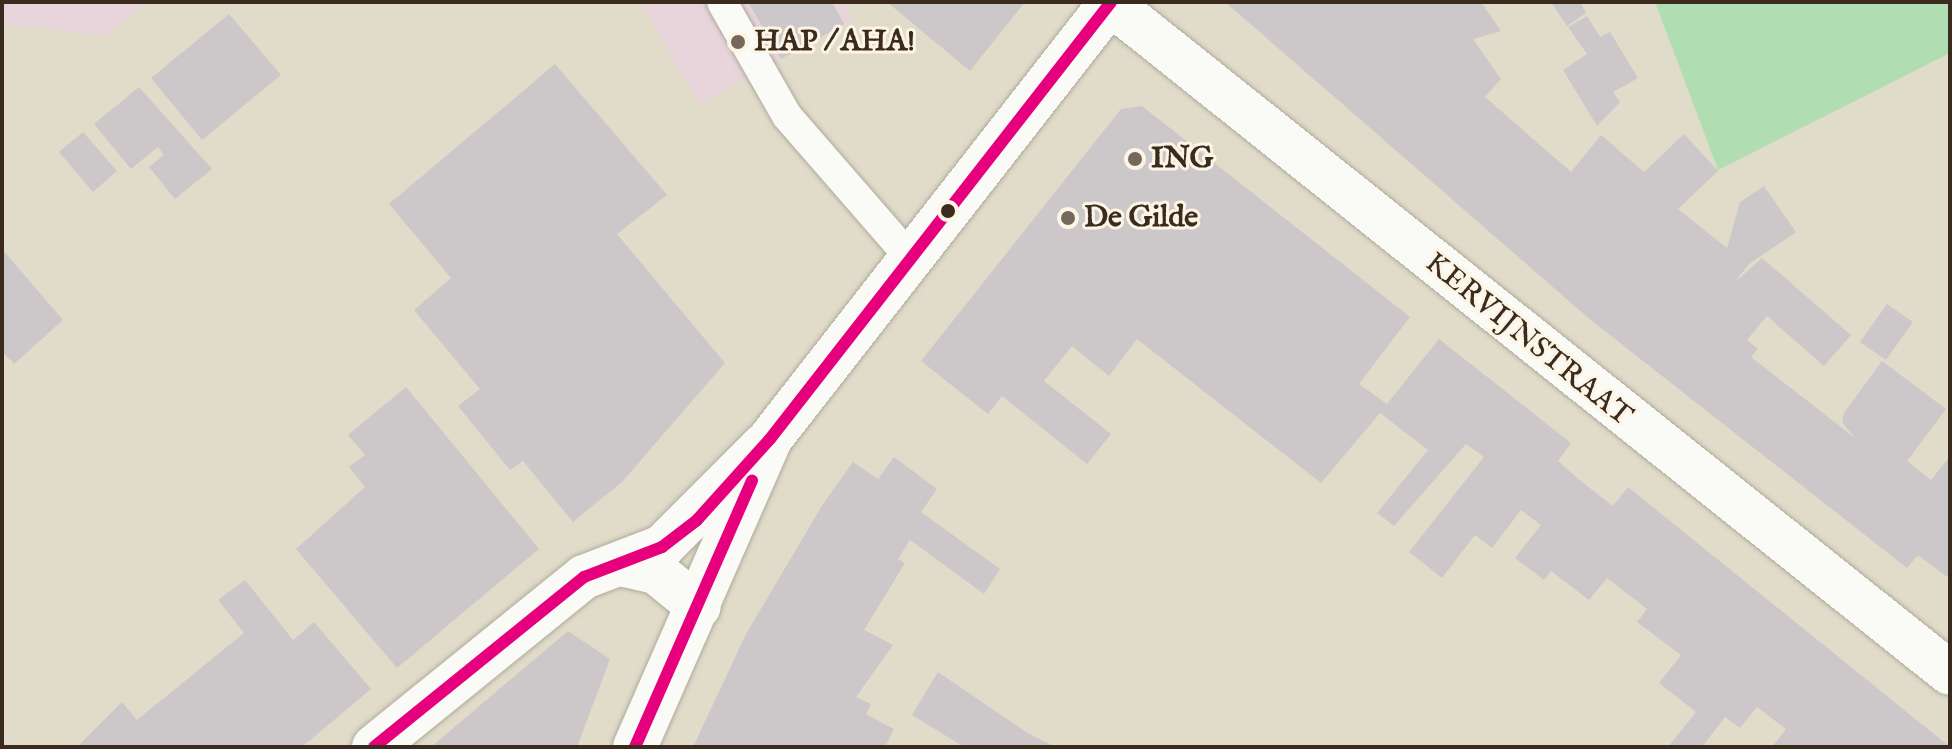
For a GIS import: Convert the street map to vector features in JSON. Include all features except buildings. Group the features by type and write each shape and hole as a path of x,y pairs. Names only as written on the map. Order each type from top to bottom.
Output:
{"street":[{"path":"374,747 584,577 662,547 697,520 770,439 1111,2"},
{"name":"KERVIJNSTRAAT","path":"1111,2 1950,673"},
{"path":"635,747 699,607 770,439"},
{"path":"621,564 656,572 699,607"}],"lane":[{"path":"722,2 787,116 912,260"}],"shaded area":[{"path":"2,2 149,2 106,36 2,23"},
{"name":"HAP / AHA!","path":"640,2 843,2 853,19 700,104"}],"green space":[{"path":"1655,2 1950,2 1950,53 1718,170"}],"transit line":[{"path":"374,747 584,577 662,547 697,520 770,439 1111,2"},
{"path":"635,747 752,481"}],"place":[{"name":"HAP / AHA!","path":"738,42"},
{"name":"ING","path":"1135,159"},
{"name":"De Gilde","path":"1068,218"}]}
